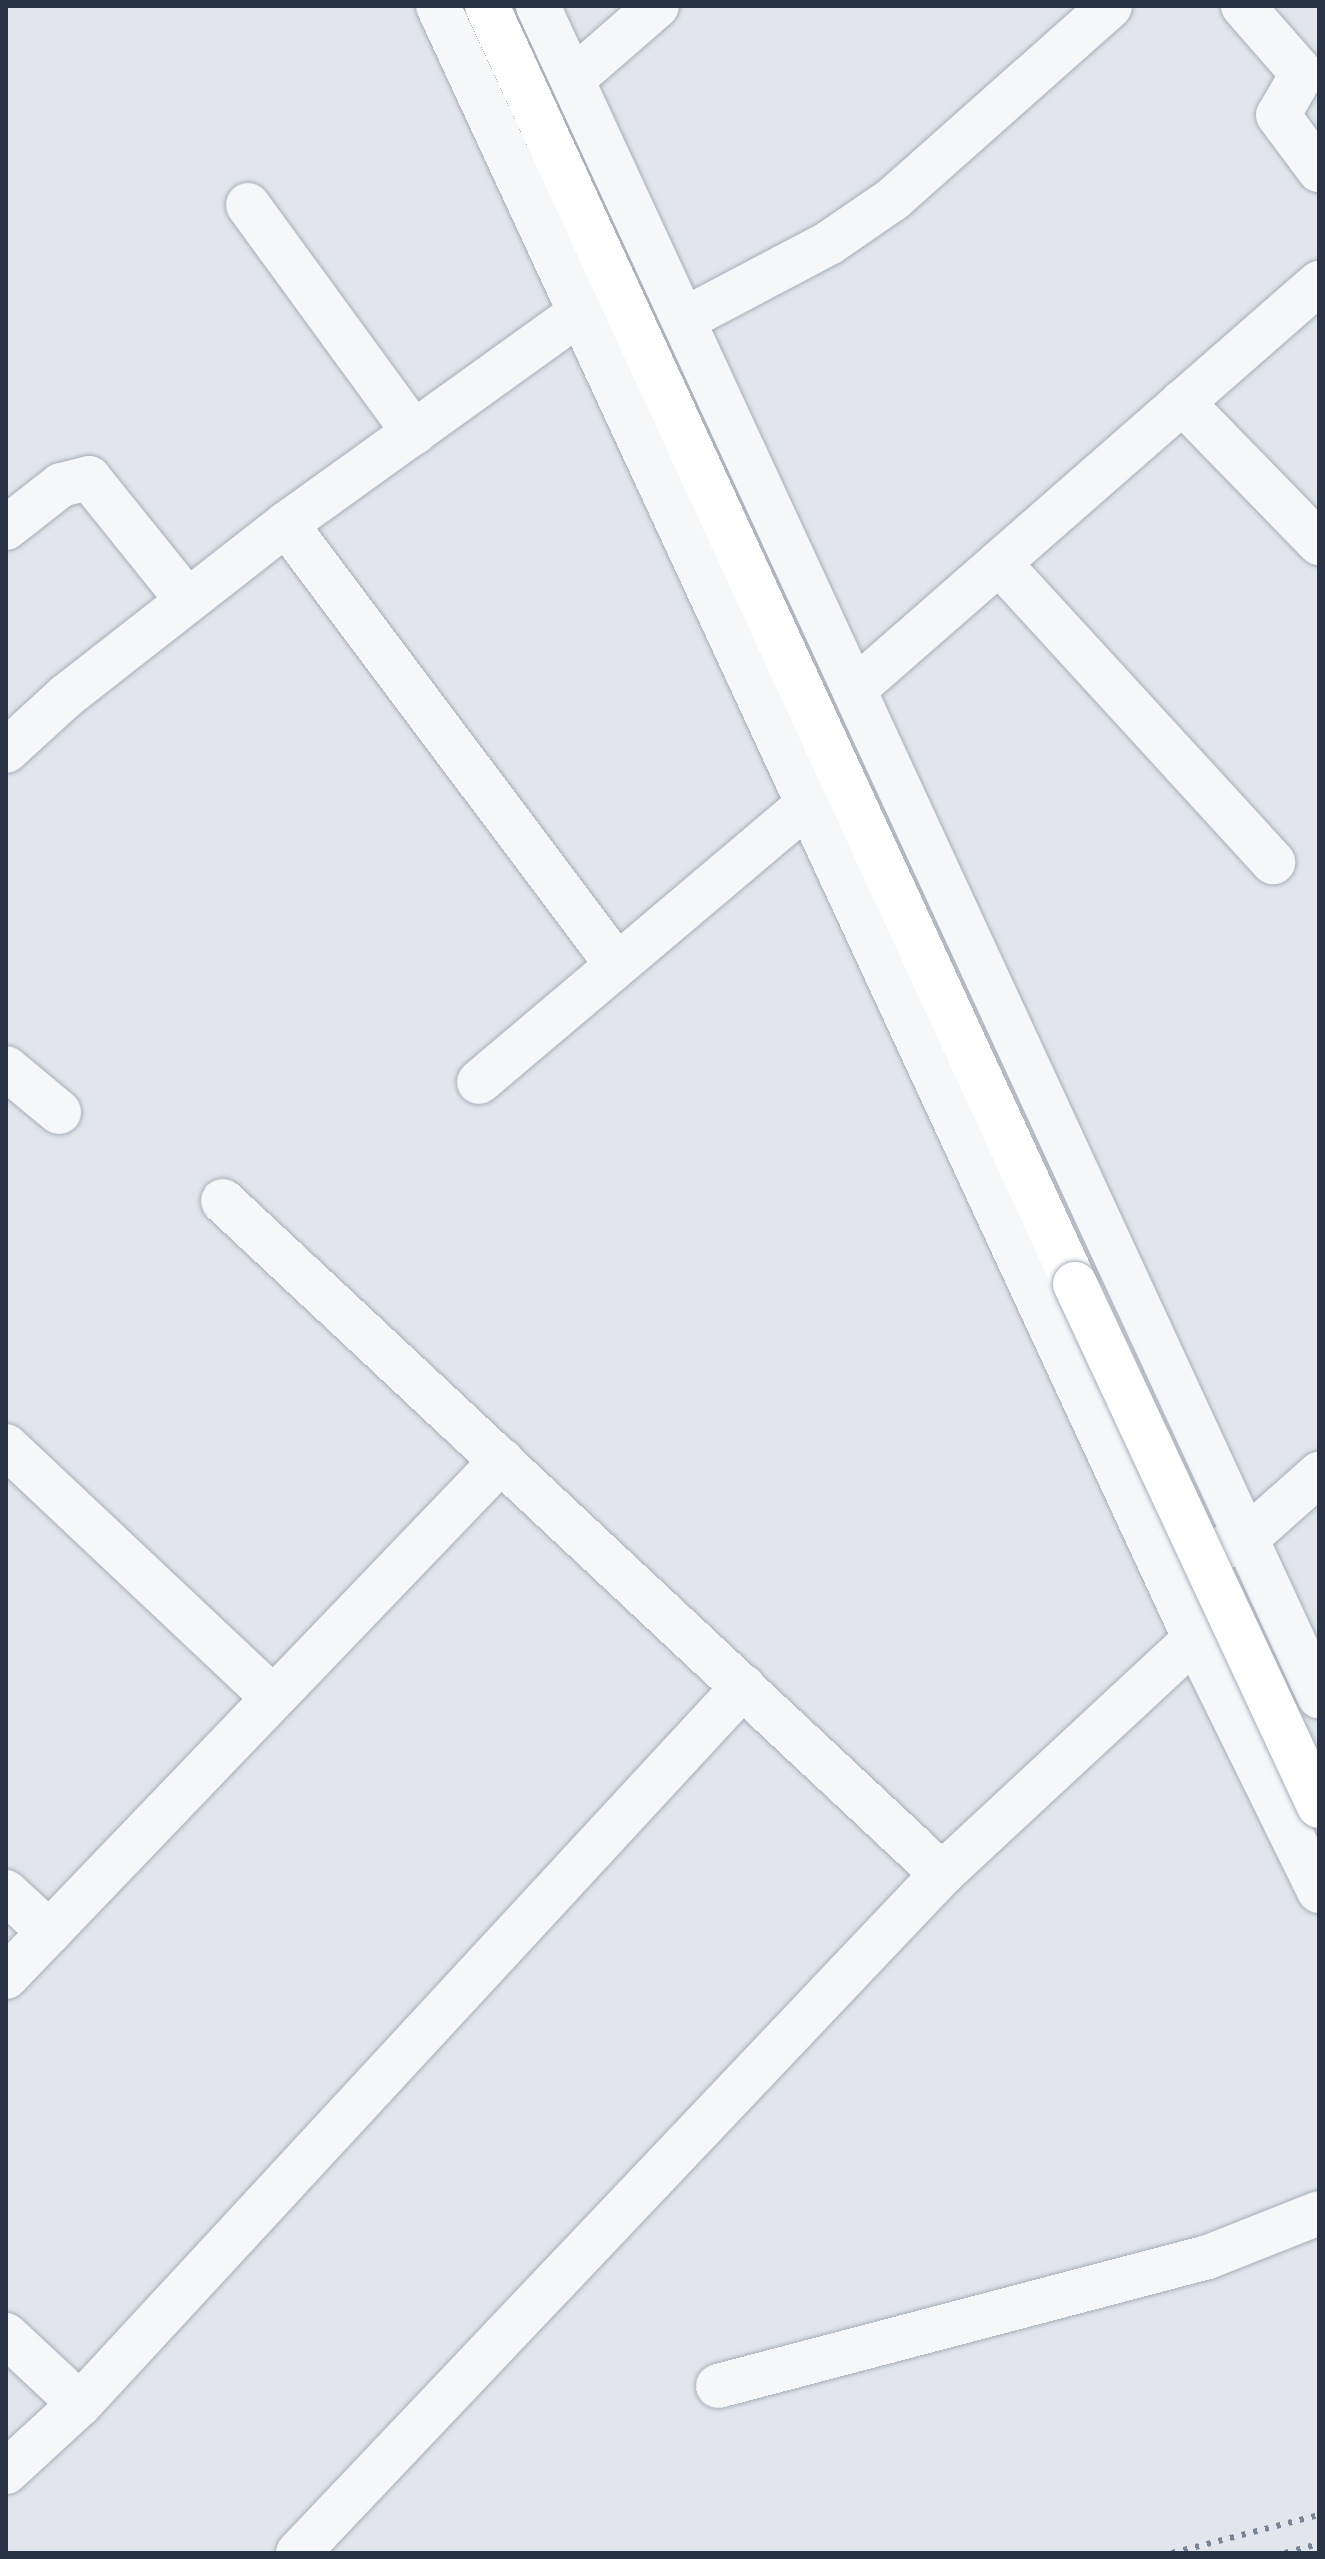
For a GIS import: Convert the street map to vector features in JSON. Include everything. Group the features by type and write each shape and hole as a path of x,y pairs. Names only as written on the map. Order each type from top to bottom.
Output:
{"main road":[{"path":"487,6 1075,1284 1319,1806"}],"street":[{"path":"438,6 1195,1639 1319,1891"},
{"path":"538,6 687,318 1319,1696"},
{"path":"573,79 657,6"},
{"path":"687,318 829,243 893,199 1110,6"},
{"path":"1243,6 1298,69 1298,81 1278,115 1319,170"},
{"path":"248,205 414,433"},
{"path":"857,687 1319,283"},
{"path":"6,751 187,600 286,524 580,313"},
{"path":"1182,402 1319,543"},
{"path":"6,528 61,485 89,478 187,600"},
{"path":"286,524 617,965"},
{"path":"999,563 1273,862"},
{"path":"479,1082 809,803"},
{"path":"6,1068 59,1112"},
{"path":"223,1201 942,1874"},
{"path":"6,1446 273,1698"},
{"path":"6,1977 502,1460"},
{"path":"1165,1570 1246,1539 1319,1474"},
{"path":"298,2553 942,1874 1195,1639"},
{"path":"6,2472 80,2404 743,1687"},
{"path":"6,1892 49,1932"},
{"path":"718,2386 1208,2257 1319,2213"},
{"path":"6,2335 80,2404"}],"railway":[{"path":"1172,2553 1319,2515"},
{"path":"1285,2553 1319,2544"}]}
